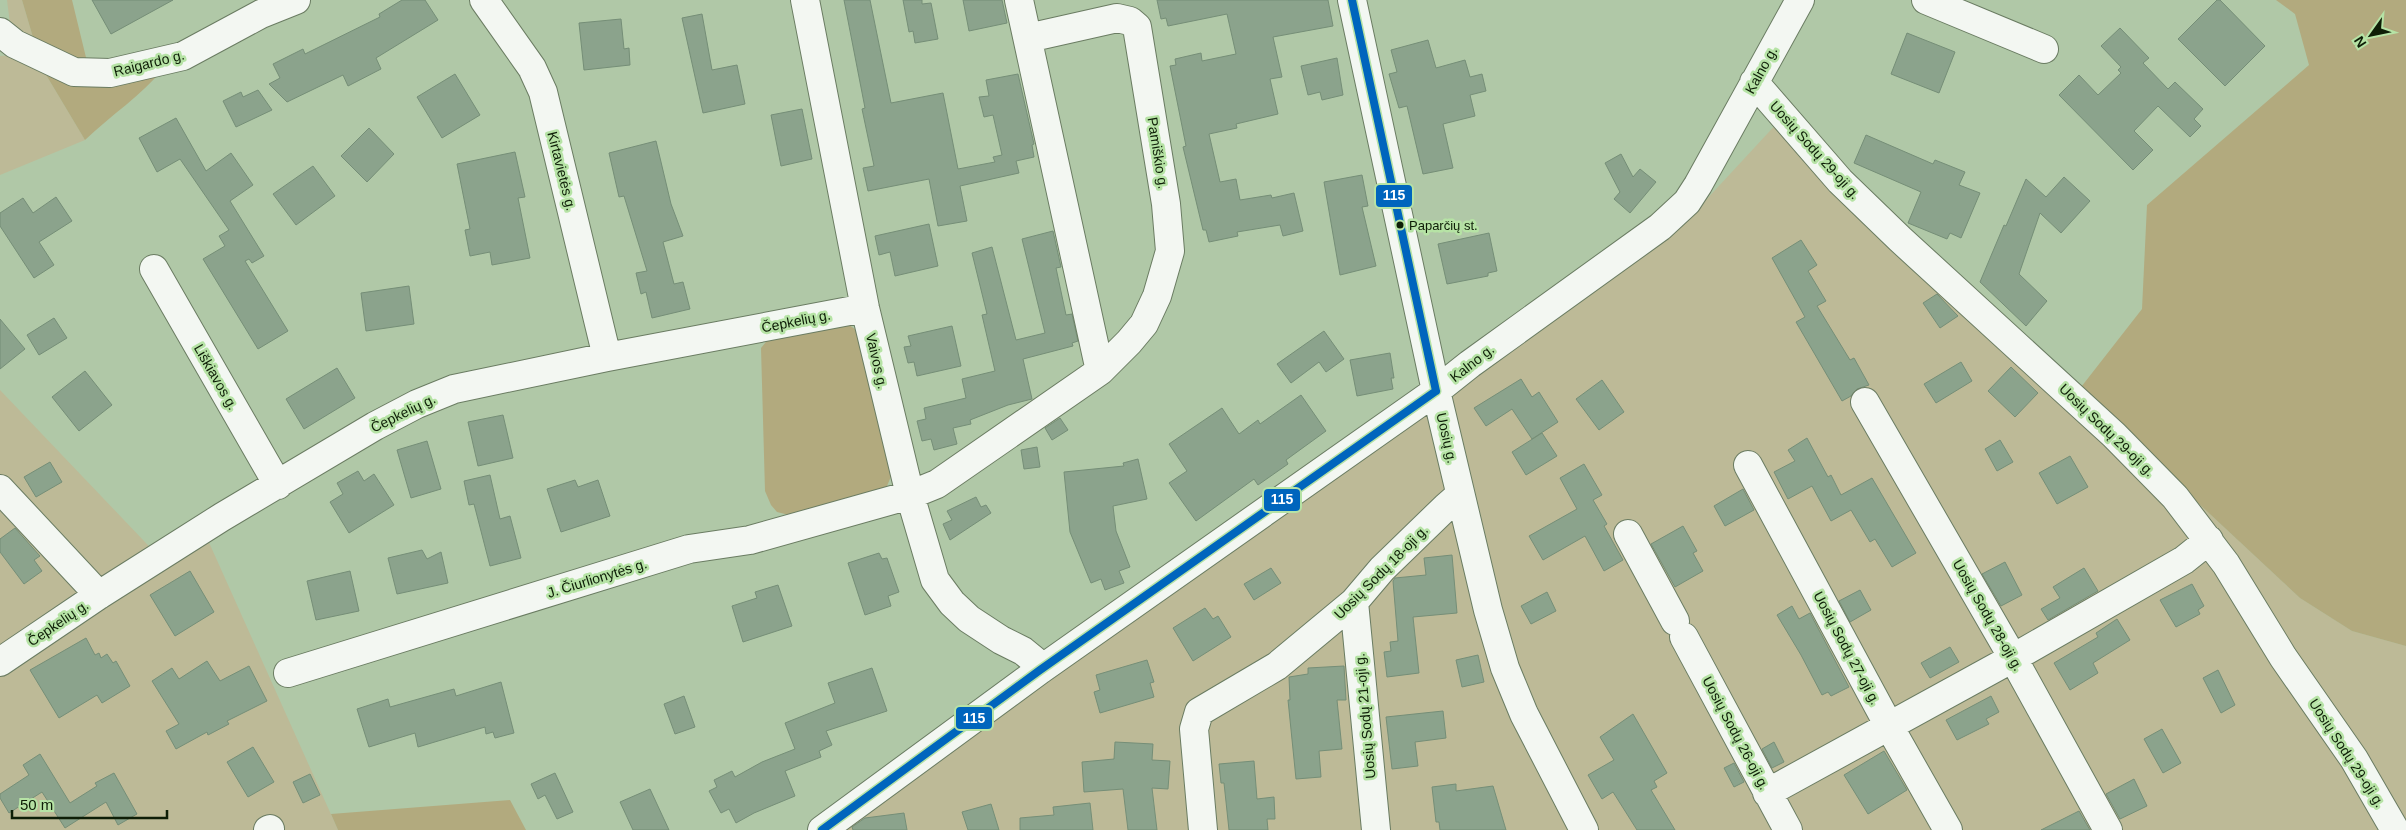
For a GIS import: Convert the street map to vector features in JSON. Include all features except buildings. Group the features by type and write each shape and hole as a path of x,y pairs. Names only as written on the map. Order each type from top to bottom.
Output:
{"street":[{"name":"Raigardo g.","path":"0,32 15,44 74,72 110,73 183,56 261,14 296,0"},
{"name":"Kirtavietės g.","path":"484,0 532,68 543,92 607,357"},
{"name":"Vaivos g.","path":"805,0 865,308 910,495 934,580 952,603 993,634 1034,660 1040,670"},
{"path":"1019,0 1100,371"},
{"name":"Uosių g.","path":"1352,0 1436,391 1488,610 1505,668 1524,714 1584,830"},
{"name":"Kalno g.","path":"822,830 1040,670 1436,391 1470,364 1660,227 1687,202 1698,185 1800,0"},
{"path":"1926,0 2044,49"},
{"name":"Pamiškio g.","path":"910,495 937,484 1100,371 1144,324 1157,296 1170,251 1166,204 1137,27 1130,21 1117,18 1028,38"},
{"name":"Uosių Sodų 29-oji g.","path":"1754,82 1840,181 1900,239 2114,434 2174,497 2209,540 2283,658 2354,759 2395,830"},
{"name":"Liškiavos g.","path":"154,269 278,485"},
{"name":"Čepkelių g.","path":"0,662 222,517 375,426 417,404 454,389 607,357 865,308"},
{"name":"Uosių Sodų 28-oji g.","path":"1865,402 2013,658 2108,830"},
{"name":"Uosių Sodų 27-oji g.","path":"1748,465 1889,726 1948,830"},
{"path":"0,489 99,596"},
{"name":"J. Čiurlionytės g.","path":"288,673 688,549 750,540 910,495"},
{"name":"Uosių Sodų 18-oji g.","path":"1203,830 1194,729 1199,712 1276,666 1354,602 1382,569 1454,500 1461,498"},
{"name":"Uosių Sodų 26-oji g.","path":"1628,534 1788,830"},
{"path":"1768,792 2013,658 2184,560 2209,540"},
{"name":"Uosių Sodų 21-oji g.","path":"1354,602 1376,830"}],"shaded area":[{"path":"7,0 22,0 42,68 85,140 0,175 0,56 14,55"},
{"path":"22,0 72,0 91,78 164,68 146,88 85,140 42,68"},
{"path":"2276,0 2406,0 2406,646 2352,631 2300,598 2078,391 2142,309 2147,205 2309,65 2295,14"},
{"path":"1791,108 1894,228 2078,391 2300,598 2352,631 2406,646 2406,830 824,830 1705,201"},
{"path":"848,324 856,330 866,353 892,474 887,486 877,495 793,516 777,512 771,505 765,491 761,348 770,337"},
{"path":"0,390 165,563 207,538 338,830 0,830"},
{"path":"510,800 526,830 338,830 331,814"}],"transit line":[{"name":"115","path":"1352,0 1436,391"},
{"name":"115","path":"822,830 1040,670 1436,391"}],"place":[{"name":"Paparčių st.","path":"1400,225"}]}
